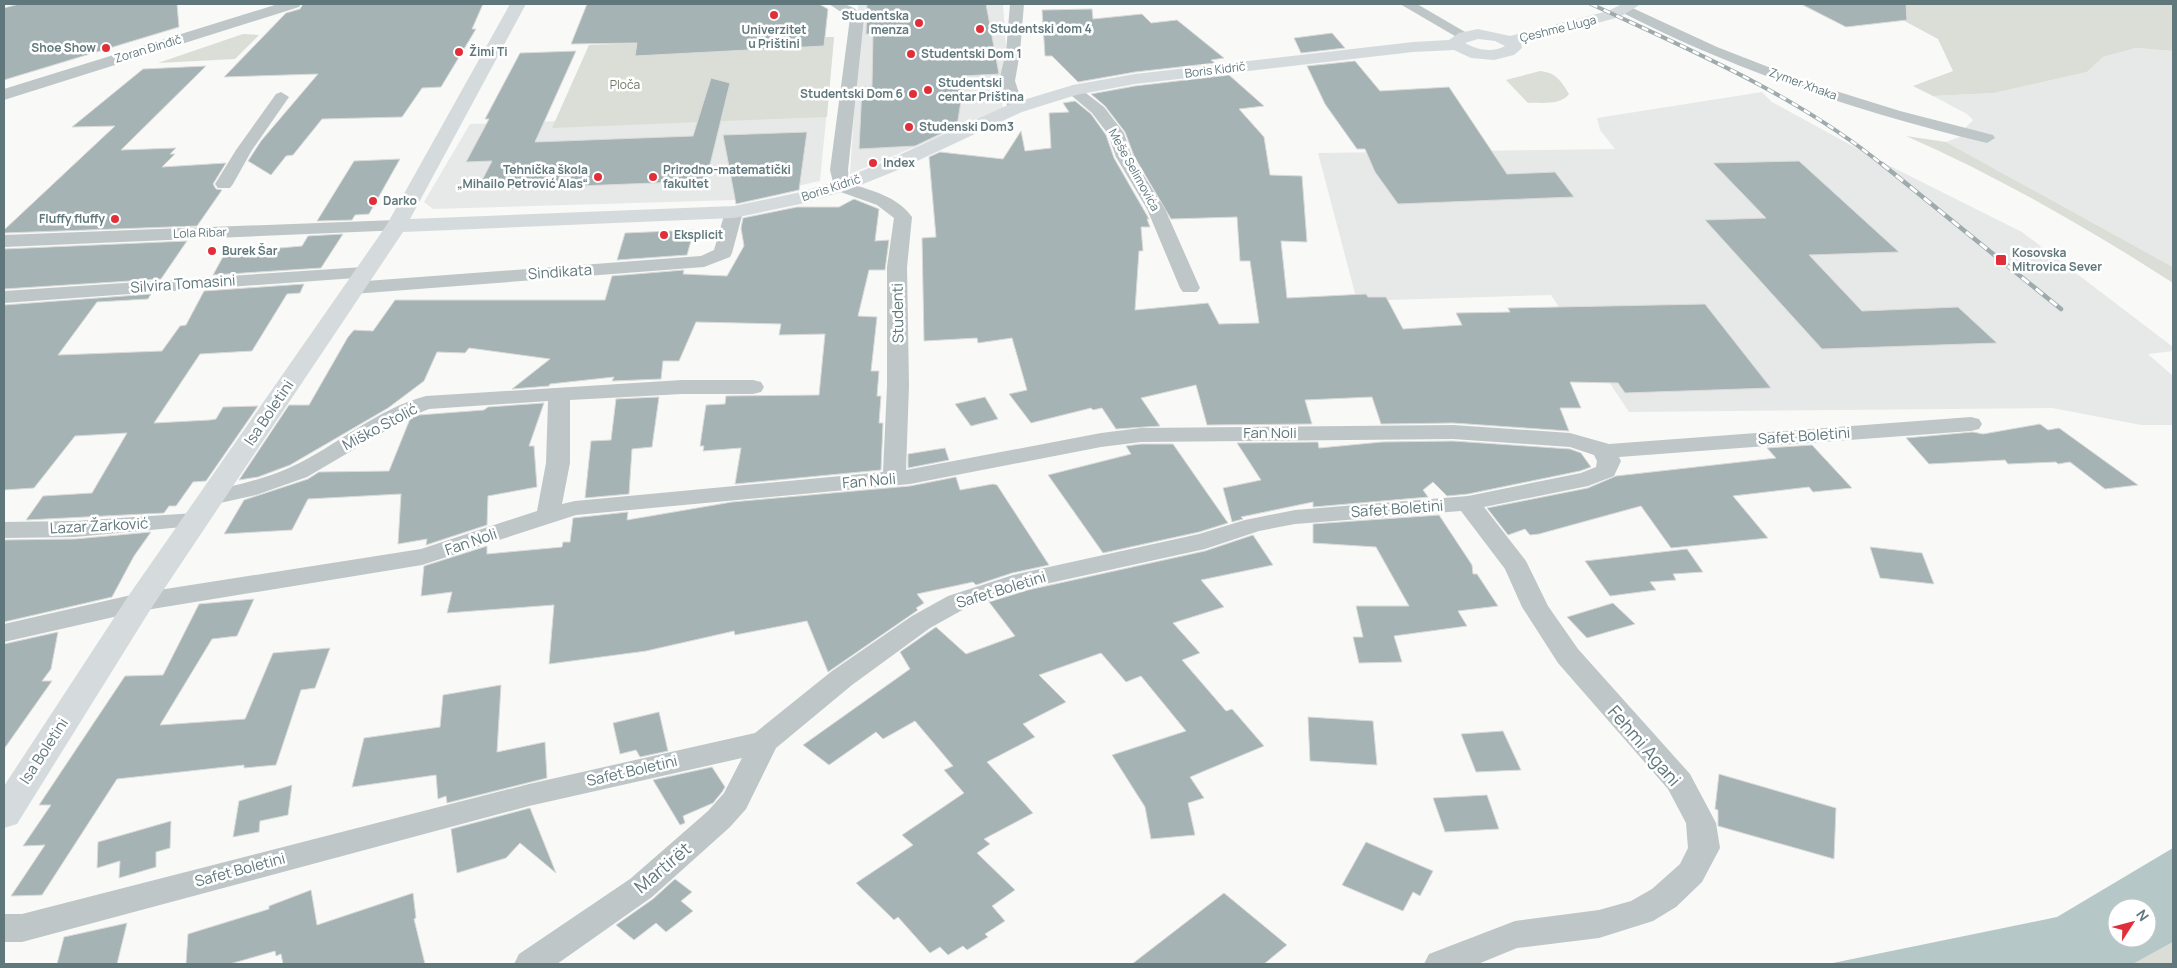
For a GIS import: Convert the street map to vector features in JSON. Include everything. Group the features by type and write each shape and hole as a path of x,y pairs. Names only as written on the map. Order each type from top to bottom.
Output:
{"main road":[{"name":"Isa Boletini","path":"4,814 140,602 396,226 518,4"},
{"name":"Çeshme Lluga","path":"1461,40 1472,52 1504,53 1514,48 1509,41 1614,14 1630,6"},
{"name":"Boris Kidrič","path":"396,226 734,212 805,197 841,186 883,170 1016,108 1073,90 1145,78 1461,40"}],"street":[{"name":"Zoran Đinđič","path":"4,95 293,4"},
{"path":"836,4 853,13 857,18 839,170 841,186"},
{"path":"1016,4 1012,52 1007,80 1016,108"},
{"path":"1407,4 1461,40"},
{"name":"Zymer Xhaka","path":"1630,6 1689,41 1834,95 1912,121 1987,138"},
{"name":"Meše Selimovića","path":"1073,90 1098,110 1116,133 1124,157 1156,209 1190,288"},
{"path":"224,184 247,144 271,115 282,97"},
{"name":"Studenti","path":"841,186 881,201 898,210 903,217 897,267 898,386 894,479"},
{"name":"Sindikata","path":"358,280 704,261 723,253 734,212"},
{"name":"Lola Ribar","path":"4,241 396,226"},
{"name":"Silvira Tomasini","path":"4,297 358,280"},
{"name":"Miško Stolić","path":"212,498 248,490 298,472 401,412 419,405 682,386 754,387"},
{"path":"548,515 558,463 559,394"},
{"name":"Safet Boletini","path":"4,928 22,928 529,795 764,742 842,678 921,622 956,602 988,590 1022,581 1205,541 1254,525 1287,518 1330,513 1414,509 1468,503 1588,479 1606,471 1608,461 1604,451 1971,424"},
{"name":"Fan Noli","path":"4,633 140,602 422,557 452,550 548,515 575,508 927,475 1101,440 1141,434 1452,432 1570,440 1594,445 1604,451"},
{"name":"Fehmi Agani","path":"1441,964 1515,935 1599,924 1641,912 1664,898 1690,872 1704,848 1702,823 1678,782 1568,656 1535,607 1517,567 1468,503"},
{"name":"Lazar Žarković","path":"4,530 75,529 195,520"},
{"name":"Martirët","path":"531,964 641,888 719,819 735,801 747,780 764,742"}],"shaded area":[{"name":"Studentski centar Priština","path":"858,4 1003,4 1007,60 1000,78 1003,110 850,174 858,51"},
{"path":"834,37 820,181 736,200 433,209 424,202 470,124 559,121 589,45"},
{"path":"2136,48 2173,51 2173,267 1946,142 1962,136 1966,127 1973,120 1967,114 1933,96 1994,93 2087,72 2103,57"},
{"path":"1762,92 1772,102 1880,161 2022,232 2173,347 2173,351 2148,354 2173,376 2173,425 2141,425 2052,408 1629,412 1551,295 1357,301 1318,153 1615,149 1600,130 1597,118"},
{"path":"2173,848 2173,942 2133,964 1828,964 2057,917"}],"green space":[{"path":"1873,4 2173,4 2173,51 2136,48 2103,57 2087,72 1994,93 1933,96 1913,86 1953,71 1938,39"},
{"path":"243,34 259,35 235,59 158,63"},
{"name":"Ploča","path":"834,37 827,117 552,128 589,45"},
{"path":"1540,71 1558,78 1569,94 1556,102 1528,103 1506,80"},
{"path":"1906,136 1946,142 2173,267 2173,283 2042,204"},
{"path":"2173,942 2173,964 2133,964"}],"building":[{"path":"19,4 177,4 179,27 4,80 4,8"},
{"path":"303,4 483,4 472,29 476,29 441,87 422,88 402,117 322,119 293,155 286,156 271,175 248,161 261,141 318,74 224,77 286,13 300,9"},
{"path":"587,4 819,4 828,9 824,46 635,56 637,43 571,44"},
{"name":"Studentski centar Priština","path":"867,4 986,4 999,74 962,76 965,101 961,101 957,126 915,146 859,149 862,87 872,86 873,34 866,34"},
{"path":"1801,4 1906,4 1907,20 1846,27"},
{"path":"1092,9 1093,19 1142,14 1151,23 1177,20 1224,58 1211,60 1215,63 1135,72 1078,82 1052,56 1045,56 1042,10"},
{"path":"1332,33 1345,48 1301,53 1294,38"},
{"path":"576,51 535,142 693,136 711,78 730,83 706,181 477,190 492,161 466,162 489,119 485,119 520,53"},
{"path":"1355,61 1380,91 1449,87 1507,174 1555,172 1574,197 1398,204 1375,172 1365,149 1357,149 1325,104 1307,66"},
{"path":"206,66 121,150 176,148 170,154 175,154 162,167 226,163 213,184 216,189 222,190 197,226 4,233 4,230 115,126 72,127 143,69"},
{"path":"1229,75 1264,106 1239,109 1264,137 1270,175 1302,176 1307,242 1281,241 1287,298 1366,294 1368,297 1386,297 1403,329 1462,325 1456,313 1510,312 1508,308 1705,304 1771,388 1625,393 1618,383 1570,382 1581,408 1560,408 1569,431 1453,423 1381,424 1372,397 1305,400 1312,424 1207,425 1196,385 1141,398 1160,426 1116,429 1102,408 1093,410 1091,408 1031,423 1009,394 1027,390 1012,338 978,343 977,338 924,341 922,238 936,237 929,157 940,152 1003,159 1021,131 1025,151 1051,148 1049,113 1069,112 1063,103 1075,101 1091,114 1106,135 1114,158 1149,219 1147,219 1150,227 1141,227 1143,251 1139,251 1135,310 1208,303 1219,324 1259,323 1250,261 1240,261 1237,217 1171,219 1134,156 1125,132 1105,106 1091,94 1135,86"},
{"path":"807,132 799,190 736,204 723,135"},
{"path":"400,159 369,214 355,215 352,220 317,221 354,161"},
{"path":"1799,161 1899,252 1809,255 1862,311 1958,307 1997,343 1822,349 1705,220 1766,218 1713,163"},
{"path":"854,199 879,209 875,241 889,240 885,270 869,270 858,316 877,317 871,371 879,371 877,396 881,396 879,423 883,423 881,470 735,484 741,448 703,451 704,446 700,446 706,405 725,404 726,396 819,395 825,334 779,335 781,324 696,322 679,361 663,361 661,379 612,381 614,377 512,389 550,359 469,348 465,353 437,352 424,381 388,408 290,465 258,477 239,480 289,405 309,405 348,337 354,330 373,331 395,300 605,300 612,276 684,270 683,274 727,276 744,246 741,228 743,218 797,207 839,207"},
{"path":"694,230 687,255 617,260 625,233"},
{"path":"343,234 321,268 213,275 225,253 302,246 308,236"},
{"path":"187,241 161,279 4,289 4,249"},
{"path":"304,284 300,293 287,294 252,351 200,354 154,423 210,420 216,419 223,407 258,406 206,481 193,482 176,506 169,506 164,513 26,520 43,496 92,493 127,433 75,436 34,488 4,490 4,305 151,294 148,299 97,302 58,355 162,351 180,326 186,325 204,291"},
{"path":"659,397 652,447 632,449 629,494 585,498 591,441 611,440 616,399"},
{"path":"985,397 998,419 971,426 955,404"},
{"path":"544,403 529,446 534,446 537,487 488,496 487,525 426,545 427,539 398,544 401,494 308,499 292,530 224,534 244,500 308,479 319,472 389,471 410,419 419,415"},
{"path":"2040,424 2048,430 2059,428 2138,485 2105,489 2070,462 2058,464 2056,462 2008,464 2005,460 1929,464 1906,438 1973,432 1983,434"},
{"path":"1453,441 1570,449 1581,453 1591,467 1580,471 1468,494 1447,496 1433,482 1423,490 1428,497 1313,507 1313,502 1241,517 1243,519 1232,522 1223,488 1261,480 1237,443 1318,442 1319,448 1382,442"},
{"path":"1173,444 1228,523 1199,532 1103,553 1048,475 1131,454 1126,446"},
{"path":"1812,445 1852,488 1813,492 1809,487 1733,496 1768,538 1671,548 1641,506 1539,534 1530,535 1525,529 1508,535 1487,508 1588,488 1616,476 1776,458 1767,448"},
{"path":"945,448 949,460 908,468 908,454"},
{"path":"956,477 960,490 993,484 997,485 1049,565 1012,573 976,585 973,582 917,594 924,603 916,608 918,610 828,672 807,621 735,635 734,631 646,651 549,664 554,605 447,613 452,592 421,596 424,566 487,546 487,554 562,547 563,542 570,542 573,518 628,512 627,520 732,502 910,486"},
{"path":"1439,515 1472,565 1473,574 1477,574 1498,606 1458,611 1467,626 1394,636 1402,662 1359,663 1353,637 1363,637 1356,606 1409,606 1376,547 1313,543 1313,524"},
{"path":"151,532 134,556 112,597 4,622 4,540 75,539"},
{"path":"1253,535 1273,565 1201,580 1224,607 1173,623 1200,653 1182,660 1226,711 1232,709 1264,746 1190,777 1204,798 1188,803 1195,835 1151,839 1145,807 1112,755 1186,731 1141,676 1126,682 1101,653 1039,675 1066,702 1023,724 1035,737 987,762 1033,813 984,839 990,844 977,853 1015,890 992,906 1005,921 985,934 988,937 967,950 963,946 948,955 940,947 930,953 898,917 894,920 856,883 913,845 902,835 964,793 944,770 953,766 915,721 883,739 876,732 829,765 803,745 910,669 900,652 936,627 966,654 1015,636 989,602 1028,590 1205,551"},
{"path":"1870,547 1922,553 1934,584 1880,578"},
{"path":"1687,549 1703,572 1673,574 1676,580 1650,582 1656,590 1610,596 1585,561"},
{"path":"254,599 237,636 212,639 160,725 245,719 273,653 330,648 315,688 301,690 276,765 244,768 244,765 117,779 42,895 11,896 45,845 23,846 51,805 39,805 125,676 163,675 199,604"},
{"path":"1613,603 1635,624 1587,638 1567,617"},
{"path":"58,632 51,669 42,681 52,681 4,749 4,644"},
{"path":"501,685 497,752 545,742 547,778 447,803 446,796 438,799 436,775 352,787 364,738 440,727 443,695"},
{"path":"659,712 668,751 640,757 636,750 620,754 613,723"},
{"path":"1308,717 1373,721 1377,765 1310,761"},
{"path":"1503,731 1521,770 1476,772 1461,734"},
{"path":"712,767 725,787 713,803 683,816 685,823 680,825 653,780"},
{"path":"1719,774 1836,808 1834,859 1718,826 1718,810 1715,809"},
{"path":"292,785 288,815 260,821 259,832 233,837 239,801"},
{"path":"1487,795 1499,829 1445,832 1433,798"},
{"path":"530,808 556,873 520,843 506,858 457,873 451,829"},
{"path":"171,821 170,848 156,852 156,867 119,878 120,861 97,868 98,842"},
{"path":"1366,842 1433,871 1420,896 1413,892 1403,911 1342,885"},
{"path":"675,879 692,892 681,901 693,911 666,932 656,923 634,940 616,925 653,899"},
{"path":"311,890 317,925 413,893 416,918 414,919 425,964 283,964 281,954 276,956 275,951 230,964 186,964 188,934 269,909 269,906"},
{"path":"1224,893 1287,945 1264,964 1132,964"},
{"path":"127,923 117,964 57,964 64,937"}],"railway":[{"path":"1591,4 1705,57 1780,96 1816,117 1884,166"},
{"path":"1882,164 2061,309"}],"place":[{"name":"Univerzitet u Prištini","path":"774,15"},
{"name":"Studentska menza","path":"919,23"},
{"name":"Studentski dom 4","path":"980,29"},
{"name":"Shoe Show","path":"106,48"},
{"name":"Žimi Ti","path":"459,52"},
{"name":"Studentski Dom 1","path":"911,54"},
{"name":"Studentski centar Priština","path":"928,90"},
{"name":"Studentski Dom 6","path":"913,94"},
{"name":"Studenski Dom3","path":"909,127"},
{"name":"Index","path":"873,163"},
{"name":"Tehnička škola „Mihailo Petrović Alas“","path":"598,177"},
{"name":"Prirodno-matematički fakultet","path":"653,177"},
{"name":"Darko","path":"373,201"},
{"name":"Fluffy fluffy","path":"115,219"},
{"name":"Eksplicit","path":"664,235"},
{"name":"Burek Šar","path":"212,251"},
{"name":"Kosovska Mitrovica Sever","path":"2001,260"}]}
